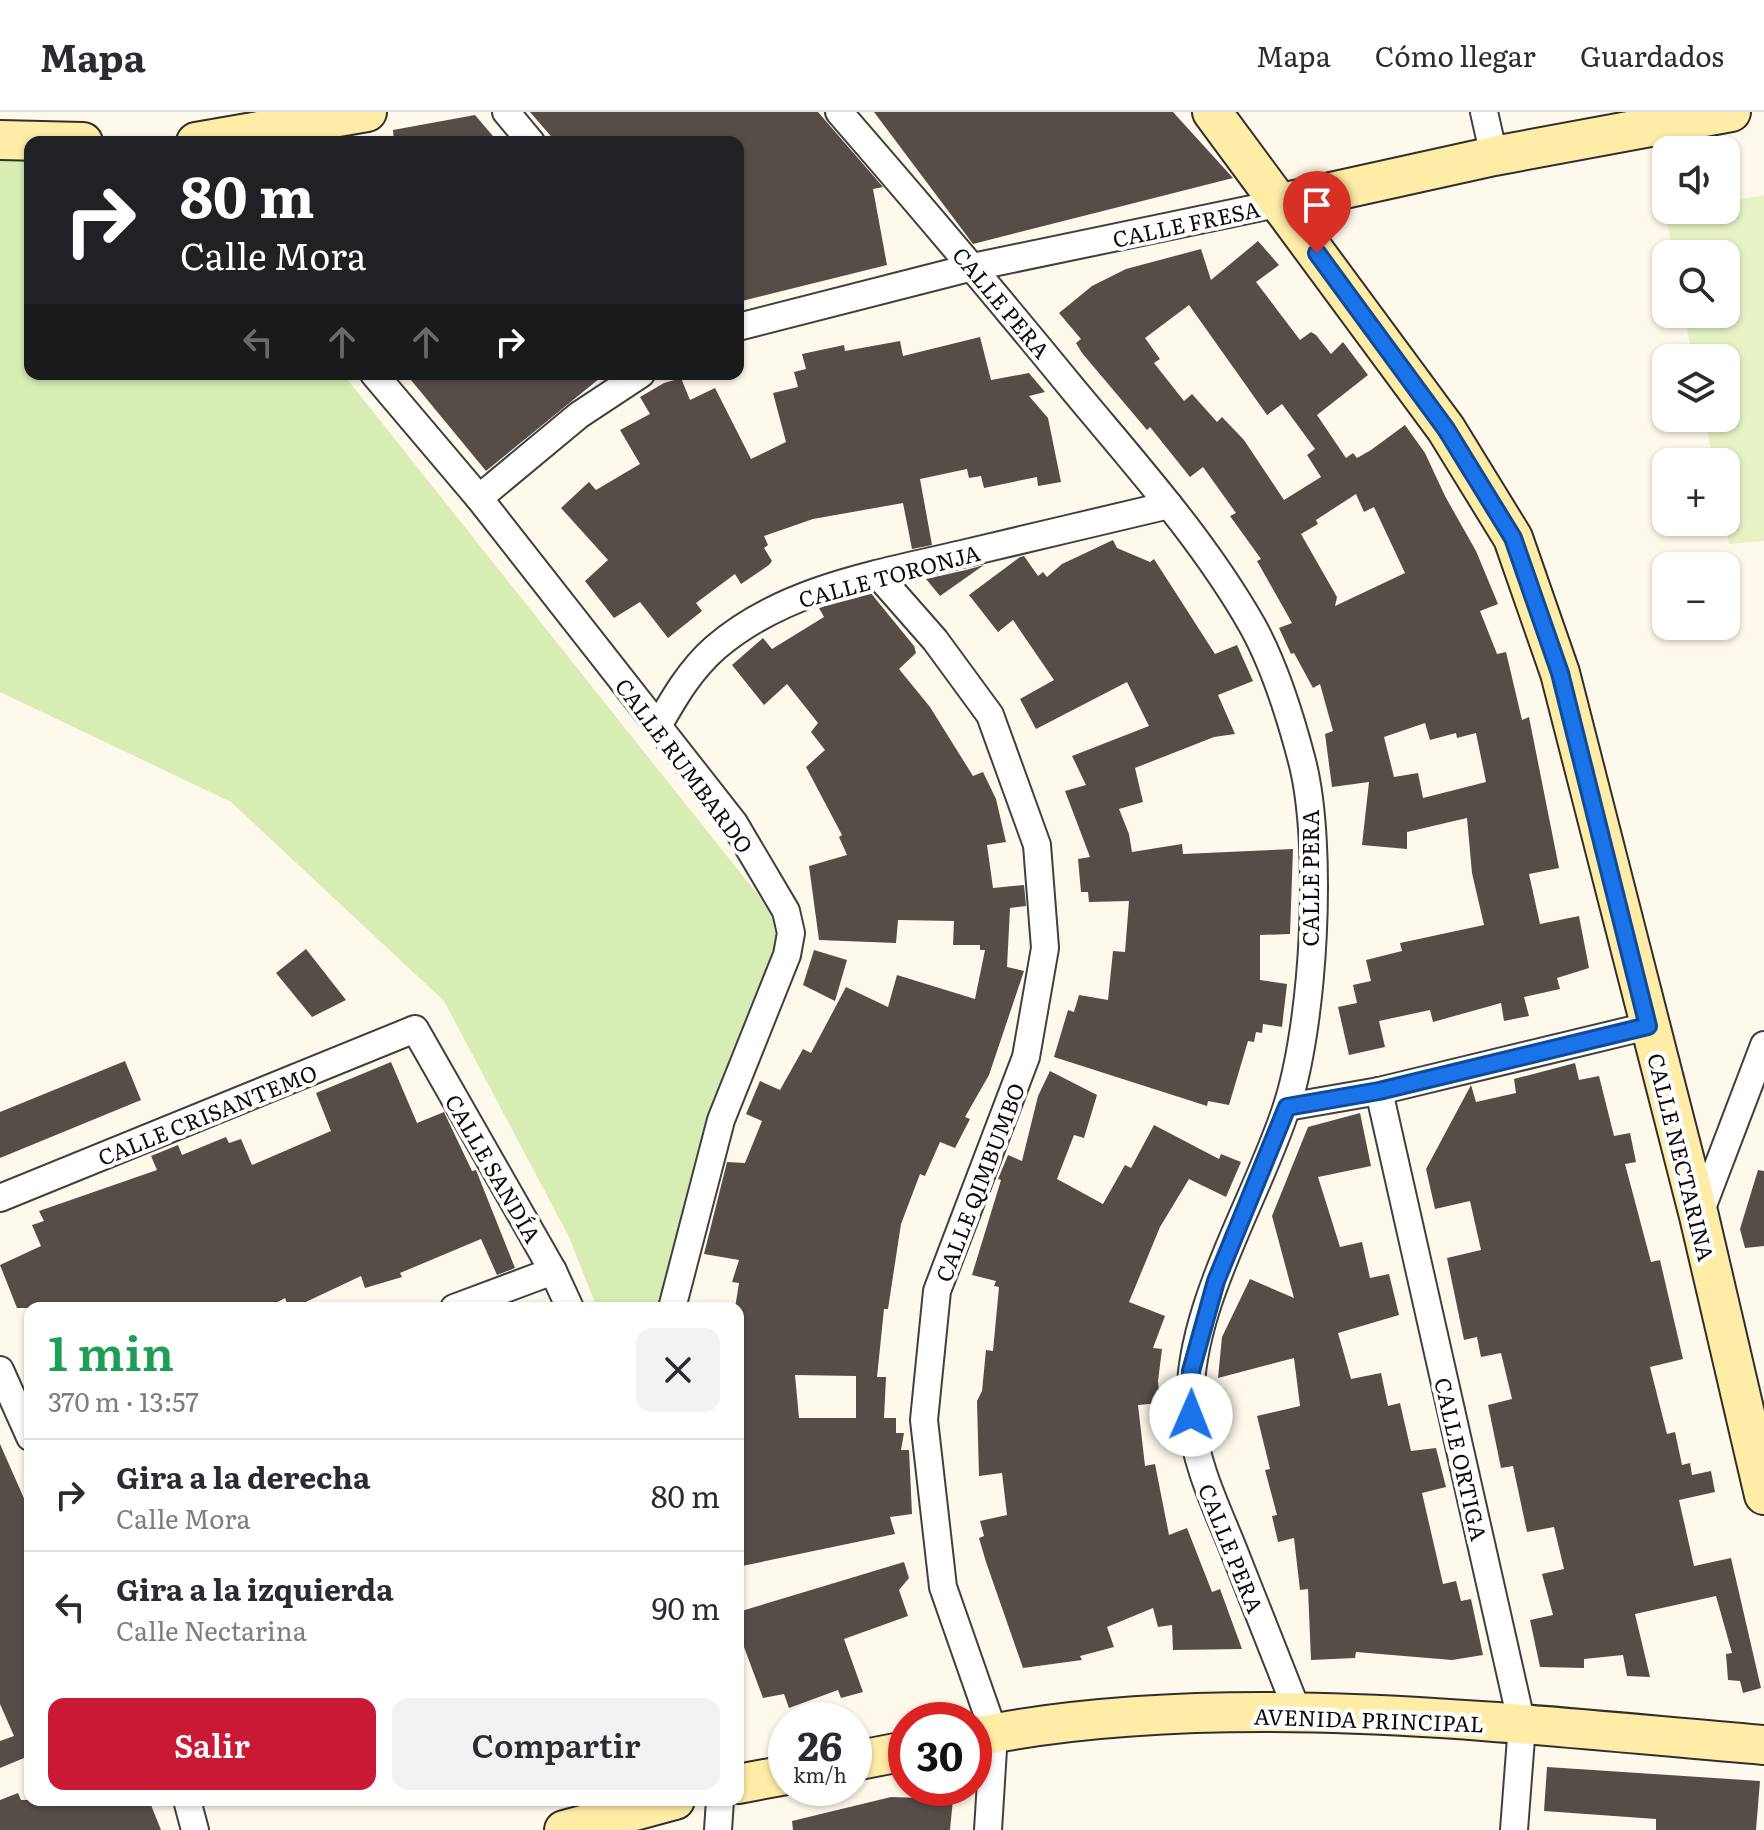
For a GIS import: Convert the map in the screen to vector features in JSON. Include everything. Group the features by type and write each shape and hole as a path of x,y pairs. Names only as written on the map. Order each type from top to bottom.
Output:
{"street":[{"path":"230,136 367,112"},
{"path":"506,112 526,136"},
{"name":"CALLE PERA","path":"839,112 973,267 1169,505 1253,627 1283,698 1309,795 1313,890 1306,1014 1287,1107 1216,1281 1191,1371 1191,1415 1198,1461 1298,1713"},
{"name":"CALLE NECTARINA","path":"1212,112 1446,429 1513,538 1560,673 1699,1216 1764,1495"},
{"path":"1484,112 1494,156"},
{"name":"CALLE FRESA","path":"744,325 973,267 1494,156 1731,112"},
{"path":"0,140 24,141"},
{"name":"CALLE RUMBARDO","path":"379,380 479,498 734,823 776,892 791,933 787,955 721,1120 674,1302"},
{"path":"479,498 579,415 632,380"},
{"name":"CALLE TORONJA","path":"658,726 695,668 736,632 799,598 877,574 1169,505"},
{"name":"CALLE QIMBUMBO","path":"877,574 935,640 990,715 1037,845 1045,948 1026,1057 937,1291 924,1420 943,1587 975,1702"},
{"path":"1287,1107 1379,1091 1648,1026"},
{"name":"CALLE CRISANTEMO","path":"0,1198 415,1029"},
{"name":"CALLE SANDÍA","path":"415,1029 553,1271 567,1302"},
{"path":"1699,1216 1764,1045"},
{"name":"CALLE ORTIGA","path":"1379,1091 1522,1725 1514,1830"},
{"path":"470,1302 553,1271"},
{"path":"0,1370 24,1424"},
{"name":"AVENIDA PRINCIPAL","path":"992,1734 1123,1716 1298,1713 1522,1725 1764,1745"},
{"path":"744,1783 768,1778"},
{"path":"189,1806 195,1830"},
{"path":"564,1830 653,1806"},
{"path":"718,1830 720,1806"},
{"name":"CALLE QIMBUMBO","path":"987,1806 988,1830"}],"green space":[{"path":"0,152 24,153 24,380 348,380 797,944 671,1302 595,1302 569,1237 444,1001 231,802 0,692"},
{"path":"1764,195 1764,541 1729,544 1728,536 1740,536 1740,448 1710,448 1708,432 1740,432 1740,344 1690,344 1687,328 1740,328 1740,240 1670,240 1667,224 1740,224 1740,199"}],"building":[{"path":"530,112 818,112 883,187 873,189 887,265 744,301 744,136 551,136"},
{"path":"874,112 1173,112 1233,178 973,244"},
{"path":"475,115 493,136 394,136 393,130"},
{"path":"1258,241 1279,265 1256,282 1300,340 1311,332 1331,354 1343,342 1368,375 1317,415 1346,458 1353,453 1357,458 1405,425 1425,453 1476,551 1498,604 1480,611 1497,654 1506,652 1522,720 1529,717 1559,868 1529,874 1540,924 1579,916 1589,968 1557,978 1560,989 1524,997 1529,1016 1504,1021 1501,1003 1433,1022 1430,1010 1379,1021 1385,1047 1349,1055 1338,1007 1357,1003 1353,985 1371,981 1366,960 1402,951 1400,943 1484,925 1472,873 1467,818 1407,832 1407,849 1362,845 1369,782 1332,787 1325,734 1333,731 1320,684 1313,688 1294,653 1291,654 1279,628 1292,623 1257,561 1261,559 1230,516 1236,513 1203,467 1190,477 1150,427 1147,430 1082,353 1076,343 1081,339 1059,313 1092,286 1126,269 1201,249 1211,280","holes":["1189,305 1267,415 1282,404 1315,449 1307,455 1321,477 1284,500 1244,440 1222,417 1217,422 1192,394 1184,401 1154,363 1160,359 1145,338","1356,494 1364,512 1374,507 1405,573 1335,606 1337,597 1301,534 1318,524 1316,520","1425,723 1430,740 1456,733 1457,738 1476,733 1486,782 1423,798 1418,773 1394,777 1384,737"]},
{"path":"980,337 991,380 1029,373 1045,392 1029,396 1048,418 1061,482 1038,486 1037,477 984,488 981,476 969,478 967,469 920,479 932,545 912,549 903,503 813,519 764,536 768,545 764,548 772,561 769,565 741,584 735,574 696,603 702,611 668,638 640,602 614,618 585,581 608,560 561,508 589,482 596,490 640,464 620,430 650,414 640,397 674,380 682,380 690,400 715,388 751,459 786,442 773,393 798,387 794,372 806,369 802,354 844,345 845,351 900,341 903,356"},
{"path":"411,380 598,380 486,471"},
{"path":"1113,540 1117,548 1150,562 1154,559 1215,654 1237,645 1253,681 1218,695 1235,734 1214,737 1135,768 1143,802 1119,809 1132,852 1182,844 1183,854 1293,849 1290,934 1260,935 1260,980 1287,984 1282,1027 1263,1024 1262,1033 1256,1032 1254,1042 1248,1041 1229,1105 1208,1101 1207,1106 1054,1057 1068,1010 1074,1012 1079,995 1108,1000 1113,951 1125,952 1129,901 1089,902 1088,892 1081,892 1078,859 1090,857 1065,791 1086,785 1072,756 1149,726 1127,682 1036,729 1020,699 1054,680 1013,620 998,632 969,595 1020,557 1024,556 1038,576 1043,572 1047,577 1062,564"},
{"path":"984,565 940,596 926,579 966,570"},
{"path":"870,592 914,646 916,653 899,669 930,707 973,776 983,772 996,799 1006,842 987,845 993,888 1024,885 1026,906 1010,908 1007,967 1024,971 989,1075 965,1117 970,1119 955,1148 940,1142 925,1176 920,1174 901,1224 888,1309 884,1309 877,1377 886,1377 884,1418 896,1418 896,1433 904,1433 901,1450 909,1450 912,1514 890,1517 895,1534 744,1566 744,1302 736,1302 739,1283 732,1282 739,1260 704,1254 727,1162 745,1163 762,1121 746,1114 760,1081 780,1090 803,1049 811,1053 846,987 888,1007 897,975 975,999 985,950 980,950 980,945 953,945 954,921 898,920 896,943 819,940 809,866 847,855 839,837 842,835 806,767 825,750 811,732 818,723 787,684 764,705 732,665 763,638 772,649 824,617 819,608","holes":["795,1375 856,1376 856,1418 799,1418"]},
{"path":"306,949 346,1000 312,1017 276,973"},
{"path":"814,950 847,960 835,1001 803,985"},
{"path":"125,1061 141,1100 0,1158 0,1112"},
{"path":"391,1062 417,1123 444,1112 472,1171 476,1170 515,1268 497,1275 481,1239 400,1273 402,1277 365,1288 361,1276 306,1302 287,1302 285,1298 278,1302 24,1302 24,1308 17,1308 0,1265 41,1246 32,1225 44,1221 39,1211 157,1170 151,1156 178,1145 182,1155 226,1137 229,1143 241,1139 252,1165 331,1131 316,1093"},
{"path":"1575,1063 1579,1080 1599,1076 1614,1136 1630,1133 1636,1162 1625,1164 1651,1262 1660,1260 1683,1359 1650,1367 1667,1434 1675,1432 1682,1465 1690,1463 1692,1475 1711,1471 1715,1492 1679,1500 1694,1566 1731,1558 1761,1688 1743,1693 1740,1681 1728,1680 1726,1654 1732,1653 1716,1596 1635,1614 1650,1677 1627,1676 1623,1655 1584,1659 1584,1668 1540,1667 1530,1620 1553,1615 1542,1574 1564,1569 1554,1527 1527,1532 1513,1466 1501,1468 1488,1405 1512,1399 1501,1353 1481,1357 1477,1337 1464,1340 1447,1258 1481,1250 1470,1201 1435,1209 1426,1169 1471,1085 1476,1102 1516,1093 1514,1079"},
{"path":"1050,1071 1097,1095 1084,1138 1074,1135 1057,1179 1103,1204 1125,1165 1131,1168 1154,1125 1219,1159 1221,1154 1241,1162 1226,1197 1189,1179 1160,1227 1129,1302 1165,1316 1153,1348 1162,1349 1158,1381 1160,1403 1138,1405 1145,1466 1155,1464 1169,1535 1187,1528 1212,1592 1220,1589 1242,1649 1173,1650 1172,1625 1158,1627 1153,1608 1107,1627 1114,1647 1080,1656 1082,1660 1023,1668 986,1562 979,1538 984,1536 980,1521 1007,1515 1002,1473 979,1476 977,1401 982,1391 986,1350 993,1351 999,1287 994,1286 996,1281 972,1275 1001,1180 998,1179 1008,1155 1022,1161 1038,1096"},
{"path":"1360,1113 1371,1166 1318,1177 1340,1247 1362,1242 1370,1278 1389,1274 1399,1315 1338,1333 1351,1379 1381,1373 1388,1406 1400,1403 1411,1451 1436,1448 1446,1487 1422,1493 1443,1584 1456,1581 1461,1601 1471,1599 1483,1655 1452,1660 1356,1652 1355,1658 1311,1660 1308,1589 1300,1590 1294,1538 1278,1542 1272,1516 1277,1515 1265,1470 1270,1469 1257,1416 1300,1406 1294,1358 1218,1378 1222,1337 1250,1279 1294,1298 1272,1216 1308,1127"},
{"path":"1758,1170 1764,1171 1764,1246 1745,1248 1740,1229"},
{"path":"0,1444 24,1498 24,1758 0,1768 0,1741 14,1736 0,1704"},
{"path":"904,1562 909,1578 899,1590 908,1616 844,1639 863,1692 841,1698 838,1690 805,1702 787,1702 784,1694 763,1698 744,1647 744,1610"},
{"path":"1547,1767 1760,1781 1756,1830 1656,1830 1656,1819 1544,1811"},
{"path":"18,1793 24,1800 24,1806 151,1806 161,1830 0,1830 0,1800"},
{"path":"888,1798 888,1806 952,1806 950,1830 793,1830 792,1821 854,1806 872,1806 872,1802"}],"route":[{"path":"1191,1415 1191,1371 1216,1281 1287,1107 1379,1091 1648,1026 1560,673 1513,538 1446,429 1317,253"}]}
